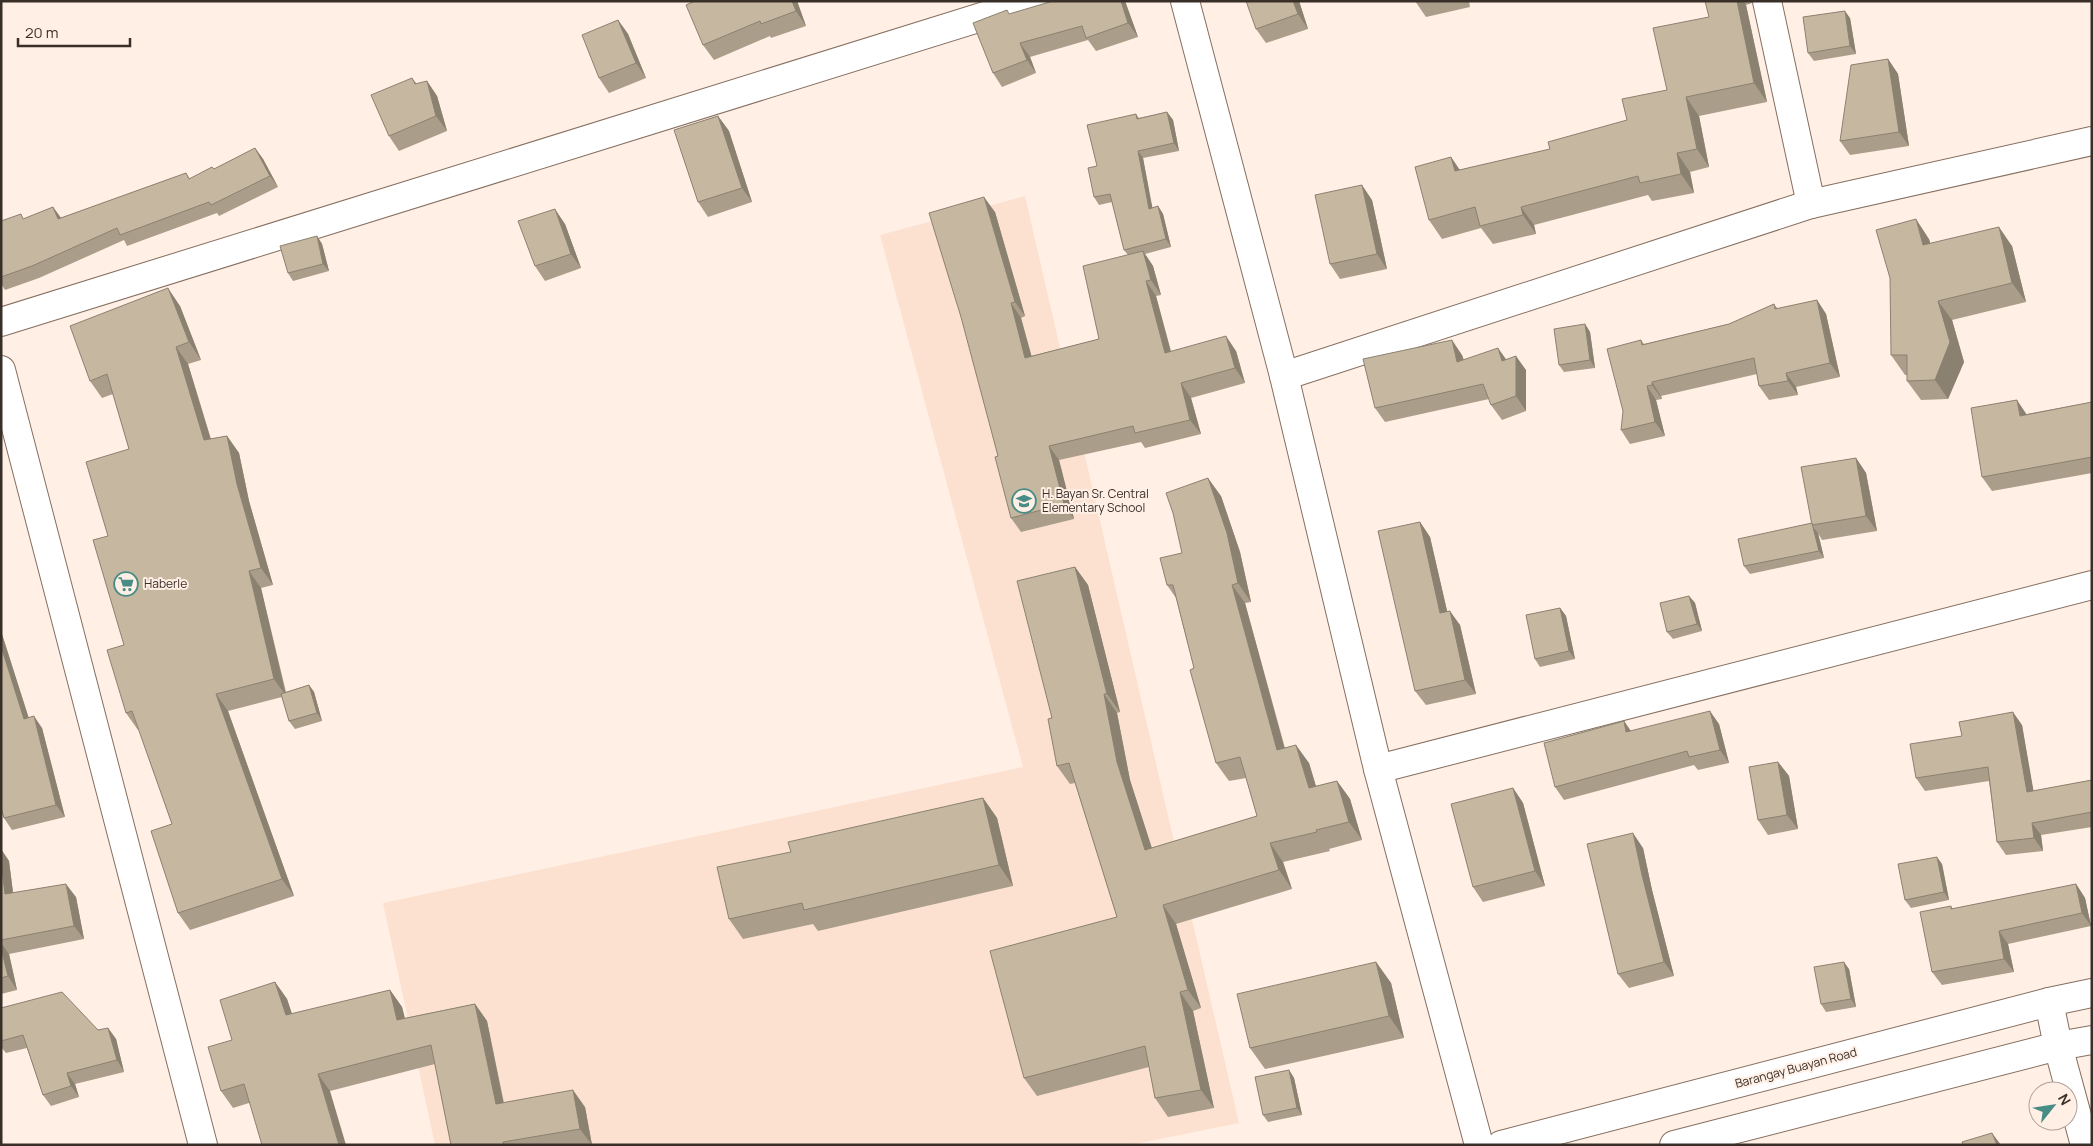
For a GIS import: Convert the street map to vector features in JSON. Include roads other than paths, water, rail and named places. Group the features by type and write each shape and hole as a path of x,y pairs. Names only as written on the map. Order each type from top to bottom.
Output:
{"street":[{"path":"1,322 1033,1"},
{"path":"1185,1 1284,376 1378,769 1479,1145"},
{"path":"1767,1 1811,204"},
{"path":"1284,376 1811,204 2092,141"},
{"path":"1,370 203,1145"},
{"path":"1378,769 2092,585"},
{"name":"Barangay Buayan Road","path":"1501,1145 2050,1002 2092,994"},
{"path":"2050,1002 2058,1046 2085,1145"},
{"path":"1674,1145 2058,1046 2092,1040"},
{"path":"1711,1090 1725,1132"}],"place":[{"name":"H. Bayan Sr. Central Elementary School","path":"1024,501"},
{"name":"Haberle","path":"126,584"}]}
